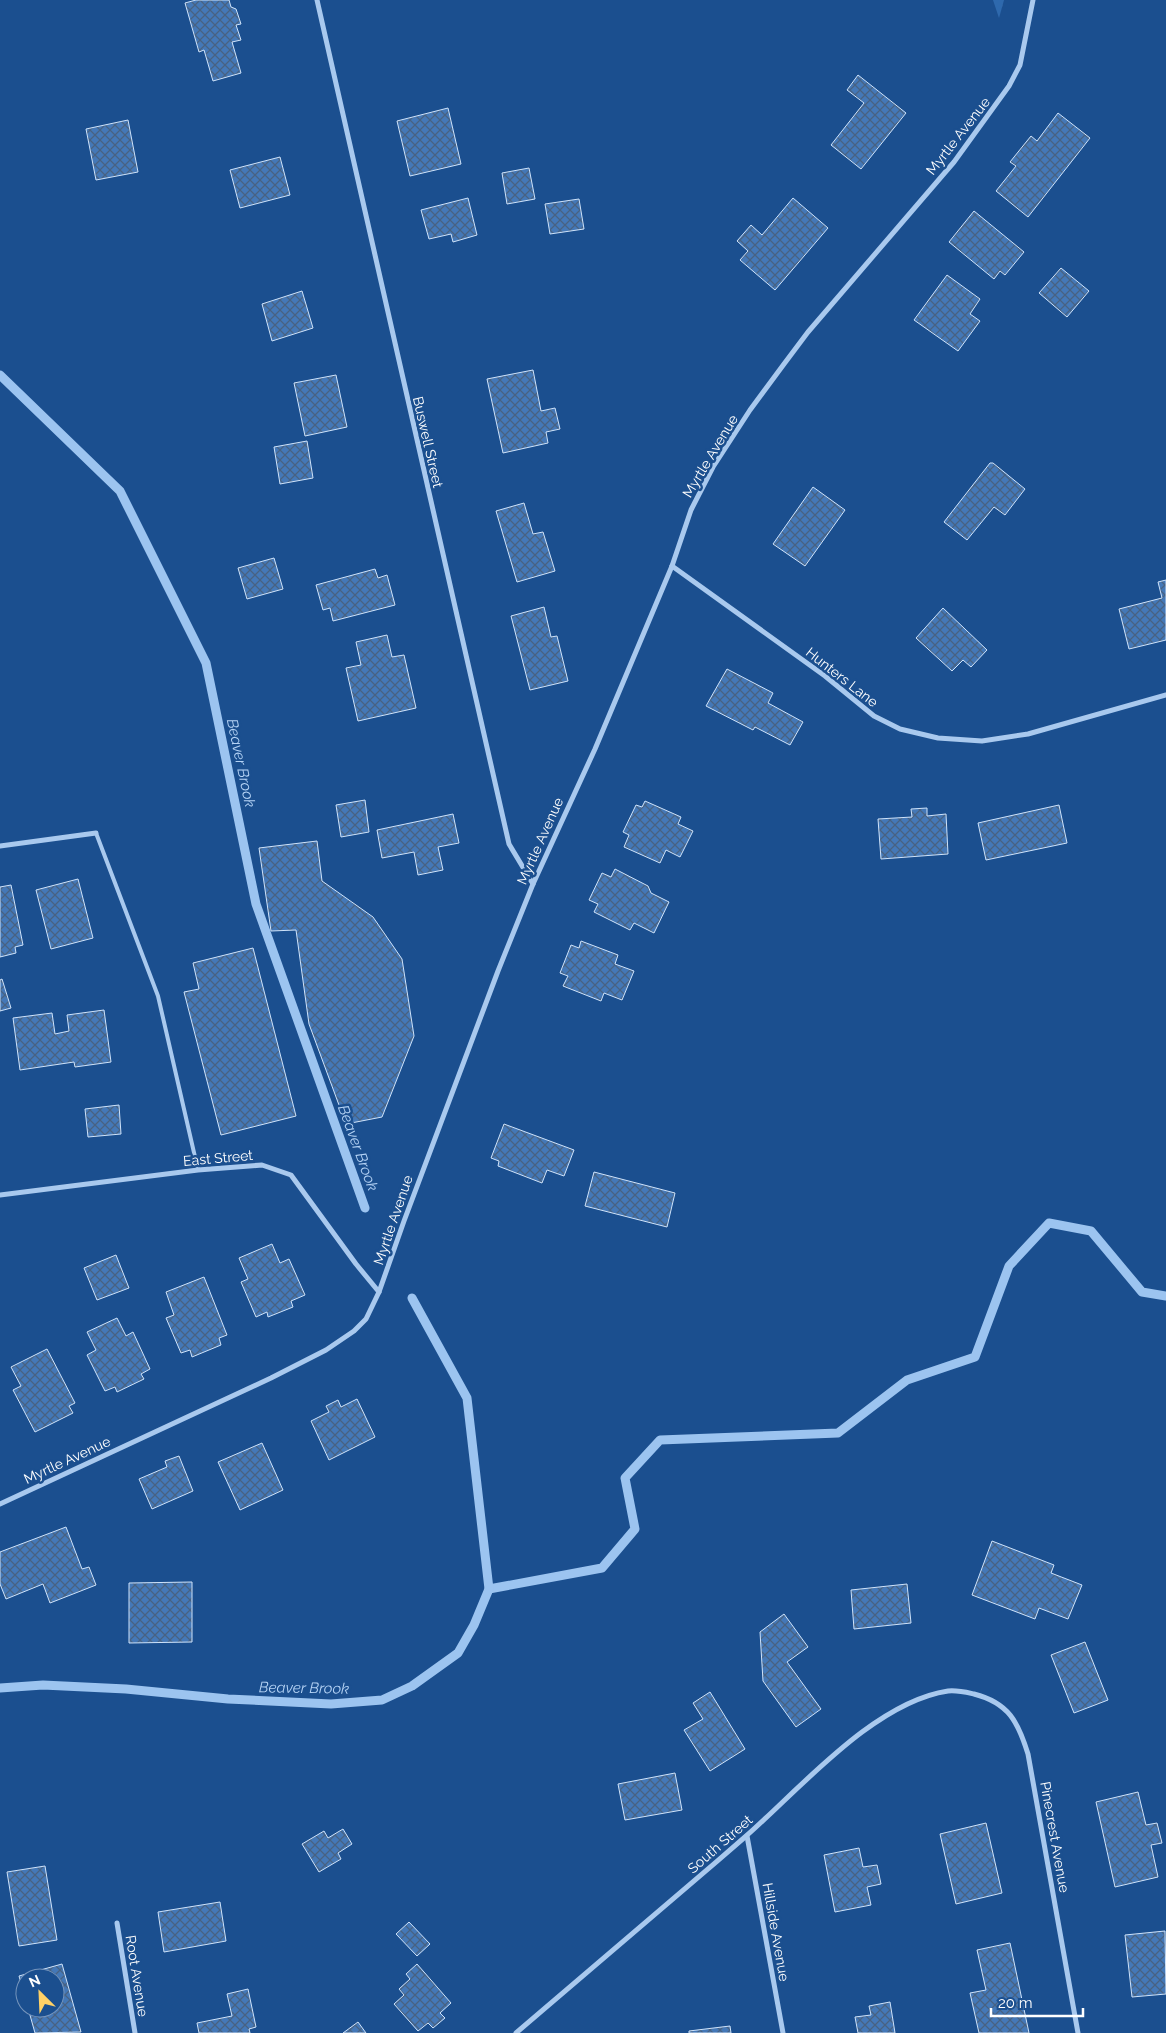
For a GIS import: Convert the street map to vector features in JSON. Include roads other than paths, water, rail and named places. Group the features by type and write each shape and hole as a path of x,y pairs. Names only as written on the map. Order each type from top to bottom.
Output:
{"street":[{"name":"Buswell Street","path":"317,0 509,844 533,884"},
{"name":"Myrtle Avenue","path":"0,1504 271,1378 326,1350 354,1331 366,1319 380,1292 404,1221 498,971 533,884 595,749 672,566 691,510 714,467 750,410 808,332 954,162 1005,93 1020,64 1033,0"},
{"name":"Hunters Lane","path":"672,566 825,676 874,716 900,729 938,738 991,739 1028,734 1166,695"},
{"path":"0,846 96,833"},
{"name":"East Street","path":"0,1195 198,1170 262,1165 292,1175 336,1238 380,1292"},
{"name":"South Street","path":"516,2033 747,1836 871,1725 906,1704 950,1691"},
{"name":"Pinecrest Avenue","path":"950,1691 989,1698 1007,1711 1020,1728 1028,1754 1078,2033"},
{"name":"Hillside Avenue","path":"747,1836 782,2033"},
{"name":"Root Avenue","path":"117,1922 135,2033"}],"lane":[{"path":"96,833 158,996 198,1170"}],"waterway":[{"name":"Beaver Brook","path":"0,375 120,491 206,663 256,904 365,1208"},
{"path":"489,1589 602,1568 635,1529 625,1478 660,1440 838,1433 907,1380 975,1357 1009,1266 1049,1223 1091,1231 1142,1292 1166,1296"},
{"name":"Beaver Brook","path":"0,1688 43,1685 126,1689 228,1699 331,1704 382,1700 412,1686 458,1653 474,1625 489,1589 467,1398 412,1298"}]}
